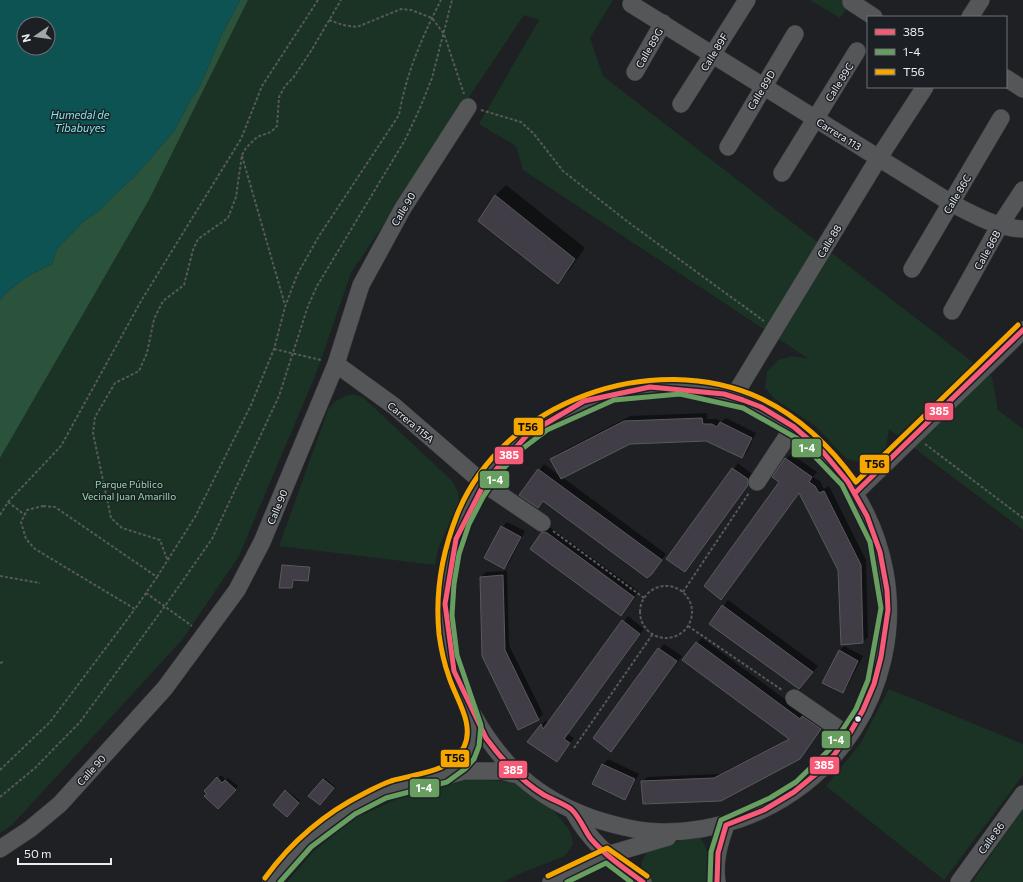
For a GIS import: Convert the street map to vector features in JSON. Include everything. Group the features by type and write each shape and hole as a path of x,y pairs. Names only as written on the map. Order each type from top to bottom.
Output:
{"street":[{"name":"Calle 89F","path":"681,104 747,0"},
{"path":"971,16 981,0"},
{"path":"851,2 872,16"},
{"name":"Carrera 113","path":"631,4 878,159 952,203 979,218 1000,225 1023,229"},
{"name":"Calle 89G","path":"635,72 663,23"},
{"name":"Calle 89D","path":"728,147 795,34"},
{"name":"Calle 89C","path":"782,173 857,51"},
{"path":"1007,79 1023,89"},
{"name":"Calle 88","path":"734,396 776,330 878,159 924,88"},
{"name":"Calle 90","path":"0,849 30,829 60,804 165,688 205,636 237,590 262,542 336,364 361,285 403,208 468,107"},
{"name":"Calle 86C","path":"912,269 1001,118"},
{"name":"Calle 86B","path":"952,311 1000,225 1023,190"},
{"path":"855,493 1023,330"},
{"name":"Carrera 115A","path":"336,364 394,406 483,483 542,523"},
{"path":"551,882 607,855 688,832 726,825 767,808 798,789 826,765 850,736 868,702 883,658 888,616 885,574 879,546 868,518 855,493 838,468 817,446 794,426 775,414 734,396 678,386 650,386 622,390 594,398 568,409 531,433 500,460 483,483 463,520 453,546 446,580 445,615 449,650 458,683 485,737 500,757 518,775 541,794 573,811 618,827 652,832 688,832"},
{"path":"757,482 794,426"},
{"path":"794,698 850,736"},
{"path":"447,774 461,764 470,750 474,732 473,715"},
{"path":"271,882 280,868 327,824 384,792 447,774 483,770 518,775"},
{"name":"Calle 86","path":"959,882 1023,794"},
{"path":"573,811 582,828 607,855 643,882"},
{"path":"717,882 715,870 719,843 726,825"},
{"path":"607,855 617,839 618,827"}],"path":[{"path":"0,515 8,502 61,446 141,301 241,139 262,86 318,0"},
{"path":"167,560 160,540 122,528 111,518 92,427 95,417 111,388 116,382 139,370 147,353 154,319 163,301 184,285 193,250 198,239 228,218 234,201 242,155 257,137 271,132 277,126 279,97 341,0"},
{"path":"0,770 50,722 146,594 195,517 251,405 274,349 285,307 298,275 319,236 399,115 412,63 419,43 441,0"},
{"path":"0,797 35,768 80,722 212,539 227,504 258,444 279,396 294,354 306,312 317,286 408,134 432,78 452,0"},
{"path":"329,20 342,25 357,27 401,9 411,10 432,18 444,34 468,107 521,122 534,134 562,171 628,222 776,330"},
{"path":"242,155 285,307"},
{"path":"274,349 336,364"},
{"path":"914,436 1023,518"},
{"path":"683,592 757,482"},
{"path":"8,502 25,515"},
{"path":"135,609 35,549 26,539 21,522 27,510 43,506 55,506 157,577"},
{"path":"542,523 644,598"},
{"path":"0,576 40,583"},
{"path":"667,586 676,588 683,592 688,598 692,612 688,626 676,637 668,638 652,634 643,624 641,618 641,604 644,598 654,589 667,586"},
{"path":"146,594 165,606 205,636"},
{"path":"688,626 794,698"},
{"path":"574,748 652,634"}],"green space":[{"path":"240,0 248,0 149,200 0,458 0,300 5,294 24,279 38,270 52,264 57,249 84,221 100,210 135,176 174,131 191,99 199,88 222,34"},
{"name":"Parque Público Vecinal Juan Amarillo","path":"248,0 613,0 590,38 603,76 992,377 998,410 1023,429 1023,530 889,429 886,447 877,458 859,462 847,459 814,425 775,399 765,388 767,372 778,360 792,356 809,359 523,170 516,146 479,124 539,20 524,15 351,273 317,371 239,556 182,640 12,825 0,833 0,458 149,200"},
{"path":"810,0 852,0 840,18"},
{"path":"352,394 363,397 453,482 458,492 459,502 438,549 435,565 279,546 328,410 341,398"},
{"path":"889,689 1023,744 1023,775 944,880 826,786 860,744"},
{"path":"474,779 513,782 555,812 570,831 573,844 565,856 526,871 503,882 287,882 313,852 351,820 408,794 435,784"},
{"path":"1023,809 1023,882 972,882"},
{"path":"699,836 707,853 709,882 651,882 642,873 642,861 649,849"}],"water":[{"name":"Humedal de Tibabuyes","path":"0,0 240,0 222,34 199,88 191,99 174,131 135,176 100,210 84,221 57,249 52,264 38,270 5,294 0,300"}],"building":[{"path":"495,195 575,259 558,284 478,221"},
{"path":"702,418 703,424 712,424 717,427 720,422 752,438 742,458 706,441 630,444 561,479 550,459 624,421"},
{"path":"785,458 812,477 809,482 815,486 819,493 824,491 861,565 863,643 841,645 838,570 799,493 721,600 704,586 779,482 772,477"},
{"path":"732,468 748,479 748,485 685,572 666,559"},
{"path":"538,469 662,560 652,574 647,578 543,501 538,508 519,495"},
{"path":"501,526 521,537 504,569 484,558"},
{"path":"546,532 634,597 621,616 530,549 541,533"},
{"path":"282,565 310,567 308,581 293,580 292,588 279,588"},
{"path":"503,575 505,650 539,720 518,730 482,656 480,577"},
{"path":"722,605 813,672 799,689 709,624"},
{"path":"622,620 640,634 564,739 570,743 557,762 527,742 541,724 543,729"},
{"path":"696,642 800,719 802,716 821,729 800,759 721,801 643,804 641,781 714,778 789,739 682,660"},
{"path":"658,648 677,661 611,752 593,738"},
{"path":"839,650 858,661 843,693 822,683"},
{"path":"602,764 635,779 625,800 592,784"},
{"path":"217,777 222,783 225,780 236,790 218,809 204,796 207,794 204,791"},
{"path":"323,779 334,788 320,805 308,796"},
{"path":"285,790 299,803 287,817 273,805"}],"transit line":[{"name":"T56","path":"265,878 286,852 323,819 336,810 350,801 388,782 422,774 442,767 458,756 464,747 467,738 466,721 447,672 439,634 438,604 441,574 447,544 457,515 479,475 508,442 545,415 586,395 629,383 675,380 719,385 762,399 790,415 826,445 856,482 1018,325"},
{"name":"385","path":"855,493 1023,330"},
{"name":"385","path":"643,882 616,862 591,839 571,809 544,795 520,777 505,762 486,738 454,671 445,604 456,539 485,482 528,434 584,401 650,387 724,394 761,407 794,427 823,452 848,482 867,516 880,552 887,590 888,610 881,657 874,684 863,710 850,733 834,755 816,774 794,792 764,810 726,825 718,853 717,882"},
{"name":"1-4","path":"280,882 311,847 355,814 386,798 447,782 465,769 474,759 479,746 481,725 457,655 452,615 454,584 459,554 469,524 483,497 500,472 522,449 547,430 614,400 680,394 743,408 798,439 842,485 870,542 881,608 868,680 856,709 830,749 796,782 770,798 721,820 711,852 710,882"},
{"name":"T56","path":"548,876 607,848 647,876"},
{"name":"1-4","path":"567,882 606,863 631,882"}]}
